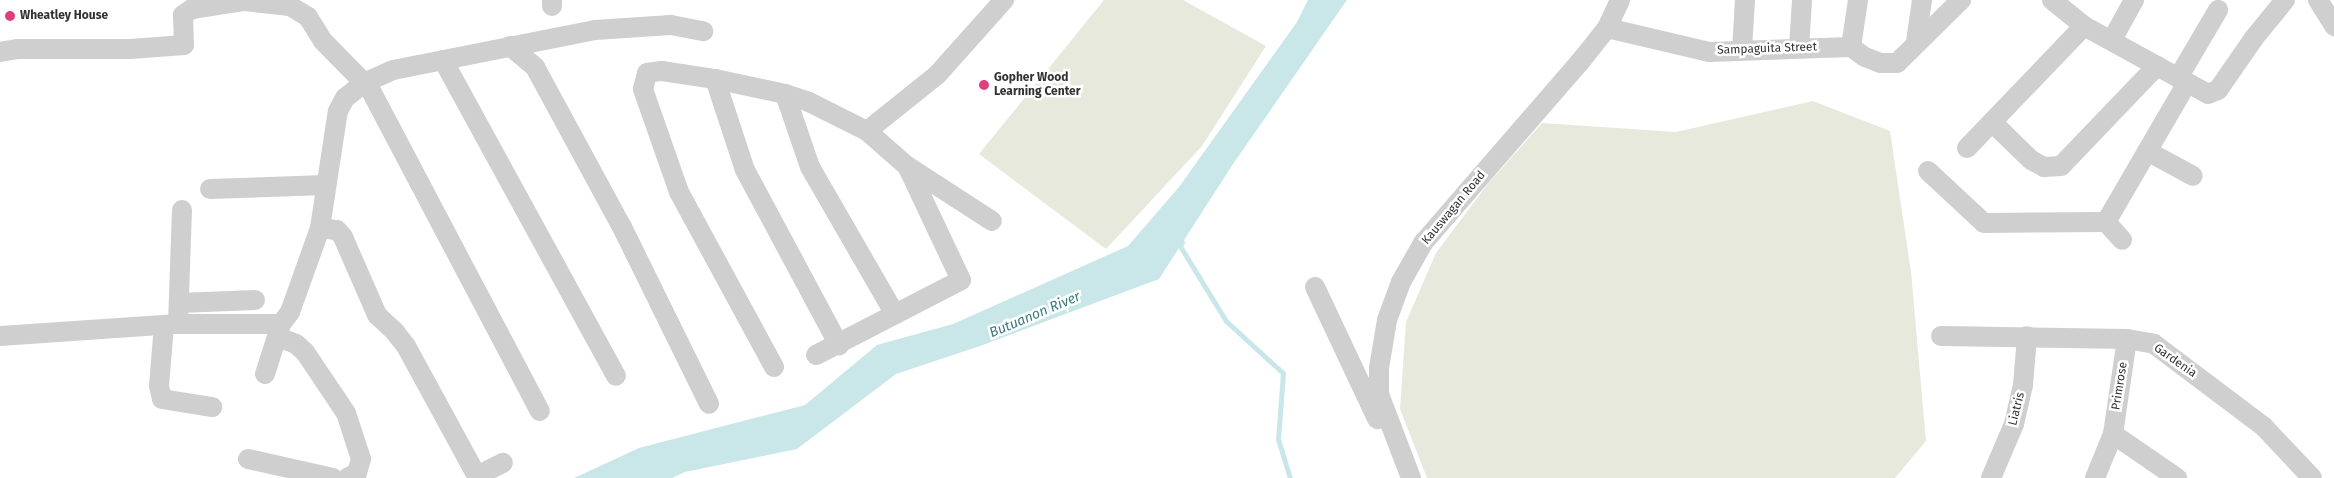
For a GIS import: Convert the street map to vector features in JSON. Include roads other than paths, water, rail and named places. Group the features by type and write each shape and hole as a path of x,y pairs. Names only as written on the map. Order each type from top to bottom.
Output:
{"street":[{"path":"867,131 937,75 1004,0"},
{"name":"Kauswagan Road","path":"1411,478 1379,394 1379,368 1387,320 1401,282 1423,244 1606,28 1620,0"},
{"path":"1742,50 1745,0"},
{"path":"1799,48 1802,0"},
{"path":"1858,0 1851,47 1865,57 1882,63 1897,62 1961,0"},
{"path":"1916,42 1922,0"},
{"path":"2052,0 2084,26 2208,94 2218,90 2254,38 2285,0"},
{"path":"2112,40 2134,0"},
{"path":"2318,0 2334,26"},
{"path":"0,52 17,49 130,49 184,45 183,15 192,9 244,1 290,6 308,18 323,42 370,89 540,411"},
{"path":"2106,222 2147,151 2218,10"},
{"path":"265,374 279,330 290,312 320,228 338,111 345,98 364,83 393,70 595,30 671,25 703,31"},
{"path":"1967,148 2084,26"},
{"name":"Sampaguita Street","path":"1606,28 1709,52 1851,47"},
{"path":"510,46 535,66 555,107 622,227 709,404"},
{"path":"443,60 616,376"},
{"path":"1993,122 2031,160 2044,167 2061,166 2157,66"},
{"path":"774,367 679,192 643,89 647,73 654,71 715,79 785,94 809,102 867,131 907,166 992,221"},
{"path":"715,79 745,170 839,345"},
{"path":"785,94 810,167 895,314"},
{"path":"2147,151 2193,176"},
{"path":"816,355 839,345 961,280 907,166"},
{"path":"1928,171 1984,223 2106,222 2122,240"},
{"path":"210,189 326,185"},
{"path":"182,210 178,303 171,324 158,386 162,399 212,407"},
{"path":"320,228 337,230 343,237 377,316 395,332 406,346 477,476 503,463"},
{"path":"1315,288 1378,420 1397,438"},
{"path":"178,303 255,300"},
{"path":"0,336 171,324 279,330 305,352 346,414 361,459 357,473 347,478"},
{"name":"Gardenia","path":"1941,336 2127,339 2154,344 2264,426 2312,478"},
{"name":"Liatris","path":"1990,478 2014,424 2023,385 2027,336"},
{"name":"Primrose","path":"2094,478 2113,434 2127,339"},
{"path":"2113,434 2177,478"},
{"path":"248,459 333,478"}],"water":[{"name":"Butuanon River","path":"1308,0 1347,0 1233,164 1159,279 980,346 896,374 797,449 685,472 672,478 574,478 639,448 805,405 877,345 953,324 1128,246 1179,187 1297,22"}],"waterway":[{"path":"1182,242 1180,246 1226,321 1283,373 1278,439 1290,478"}],"place":[{"name":"Wheatley House","path":"10,16"},
{"name":"Gopher Wood Learning Center","path":"984,85"}]}
